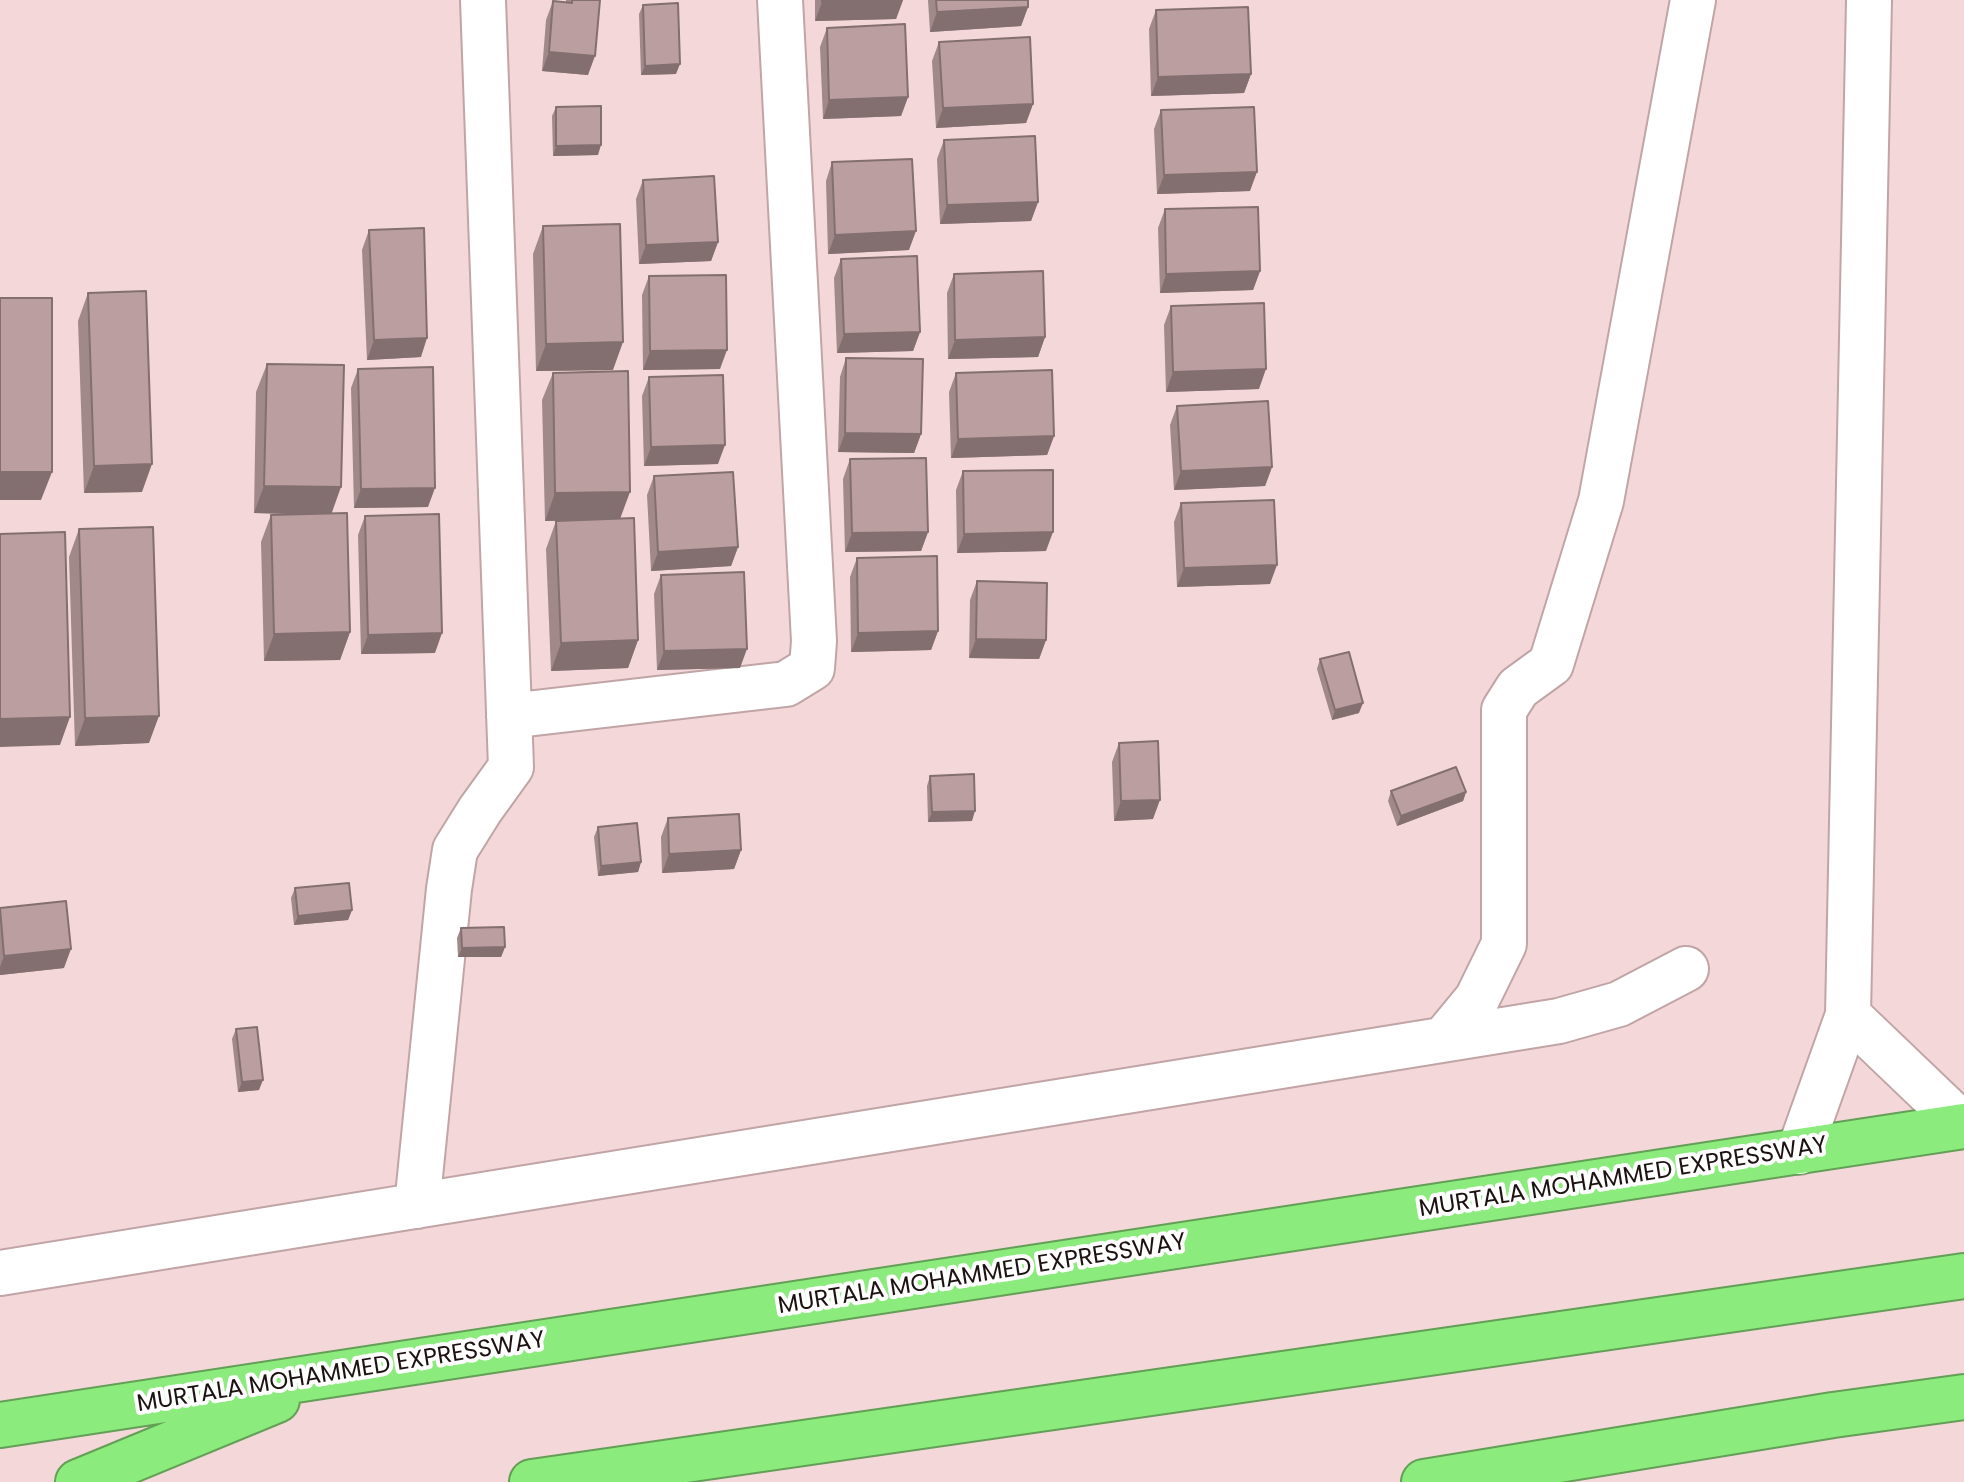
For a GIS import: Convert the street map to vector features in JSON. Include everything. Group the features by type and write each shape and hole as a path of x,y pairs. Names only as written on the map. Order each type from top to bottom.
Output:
{"highway":[{"name":"MURTALA MOHAMMED EXPRESSWAY","path":"0,1425 1964,1126"},
{"path":"532,1482 1964,1276"},
{"path":"78,1482 338,1374"},
{"path":"1424,1482 1833,1415 1964,1397"}],"street":[{"path":"417,1206 455,850 511,767 483,0"},
{"path":"509,716 786,684 812,668 814,641 780,0"},
{"path":"1444,1039 1477,999 1504,944 1504,710 1518,688 1551,664 1601,501 1693,0"},
{"path":"1799,1152 1848,1015 1869,0"},
{"path":"0,1273 1559,1021 1619,1004 1686,969"},
{"path":"1848,1015 1964,1126"}],"building":[{"path":"572,0 600,0 595,56 549,52 553,1 572,3"},
{"path":"822,0 898,0 822,2"},
{"path":"936,0 1028,0 1028,7 937,12"},
{"path":"678,3 680,64 645,66 643,5"},
{"path":"1248,7 1251,74 1158,77 1156,10"},
{"path":"905,24 908,97 829,100 827,28"},
{"path":"1030,37 1033,104 943,108 939,42"},
{"path":"601,106 601,145 556,146 556,107"},
{"path":"1254,107 1257,172 1164,175 1161,110"},
{"path":"1035,136 1038,202 947,205 944,140"},
{"path":"912,159 916,231 835,235 832,162"},
{"path":"714,176 718,242 646,245 643,180"},
{"path":"1258,207 1260,271 1166,274 1165,209"},
{"path":"620,224 623,342 546,344 543,226"},
{"path":"424,228 427,338 374,340 369,230"},
{"path":"917,256 920,332 844,334 841,259"},
{"path":"1043,271 1045,337 955,340 954,274"},
{"path":"726,275 727,350 650,351 649,276"},
{"path":"146,291 152,464 94,466 88,293"},
{"path":"0,298 52,298 52,472 0,472"},
{"path":"1264,303 1266,369 1173,372 1171,306"},
{"path":"846,358 923,359 921,434 845,433"},
{"path":"267,364 344,365 341,487 264,486"},
{"path":"433,367 435,488 361,489 358,369"},
{"path":"1052,370 1054,436 958,439 956,373"},
{"path":"628,371 630,492 555,493 553,373"},
{"path":"723,375 725,445 651,447 649,377"},
{"path":"1268,401 1272,467 1181,471 1177,406"},
{"path":"926,458 928,532 852,533 850,459"},
{"path":"1053,470 1053,532 964,534 963,471"},
{"path":"733,472 738,547 658,552 654,476"},
{"path":"1274,500 1277,565 1184,568 1181,503"},
{"path":"347,513 350,632 274,634 271,515"},
{"path":"439,514 442,633 368,635 365,516"},
{"path":"634,518 638,640 561,643 556,521"},
{"path":"153,527 159,716 85,718 79,529"},
{"path":"65,532 70,717 0,719 0,534"},
{"path":"937,556 938,631 858,633 857,558"},
{"path":"744,572 747,649 664,651 661,575"},
{"path":"977,581 1047,583 1046,640 976,639"},
{"path":"1349,652 1363,703 1335,710 1320,659"},
{"path":"1158,741 1160,800 1121,801 1119,743"},
{"path":"1456,767 1466,792 1401,816 1391,791"},
{"path":"974,774 975,811 932,812 930,776"},
{"path":"739,814 741,850 669,854 668,818"},
{"path":"637,823 641,862 601,866 598,827"},
{"path":"349,883 352,910 298,916 295,888"},
{"path":"66,901 71,949 4,956 0,908"},
{"path":"504,927 505,947 462,948 461,928"},
{"path":"257,1027 263,1080 242,1082 236,1029"}]}
